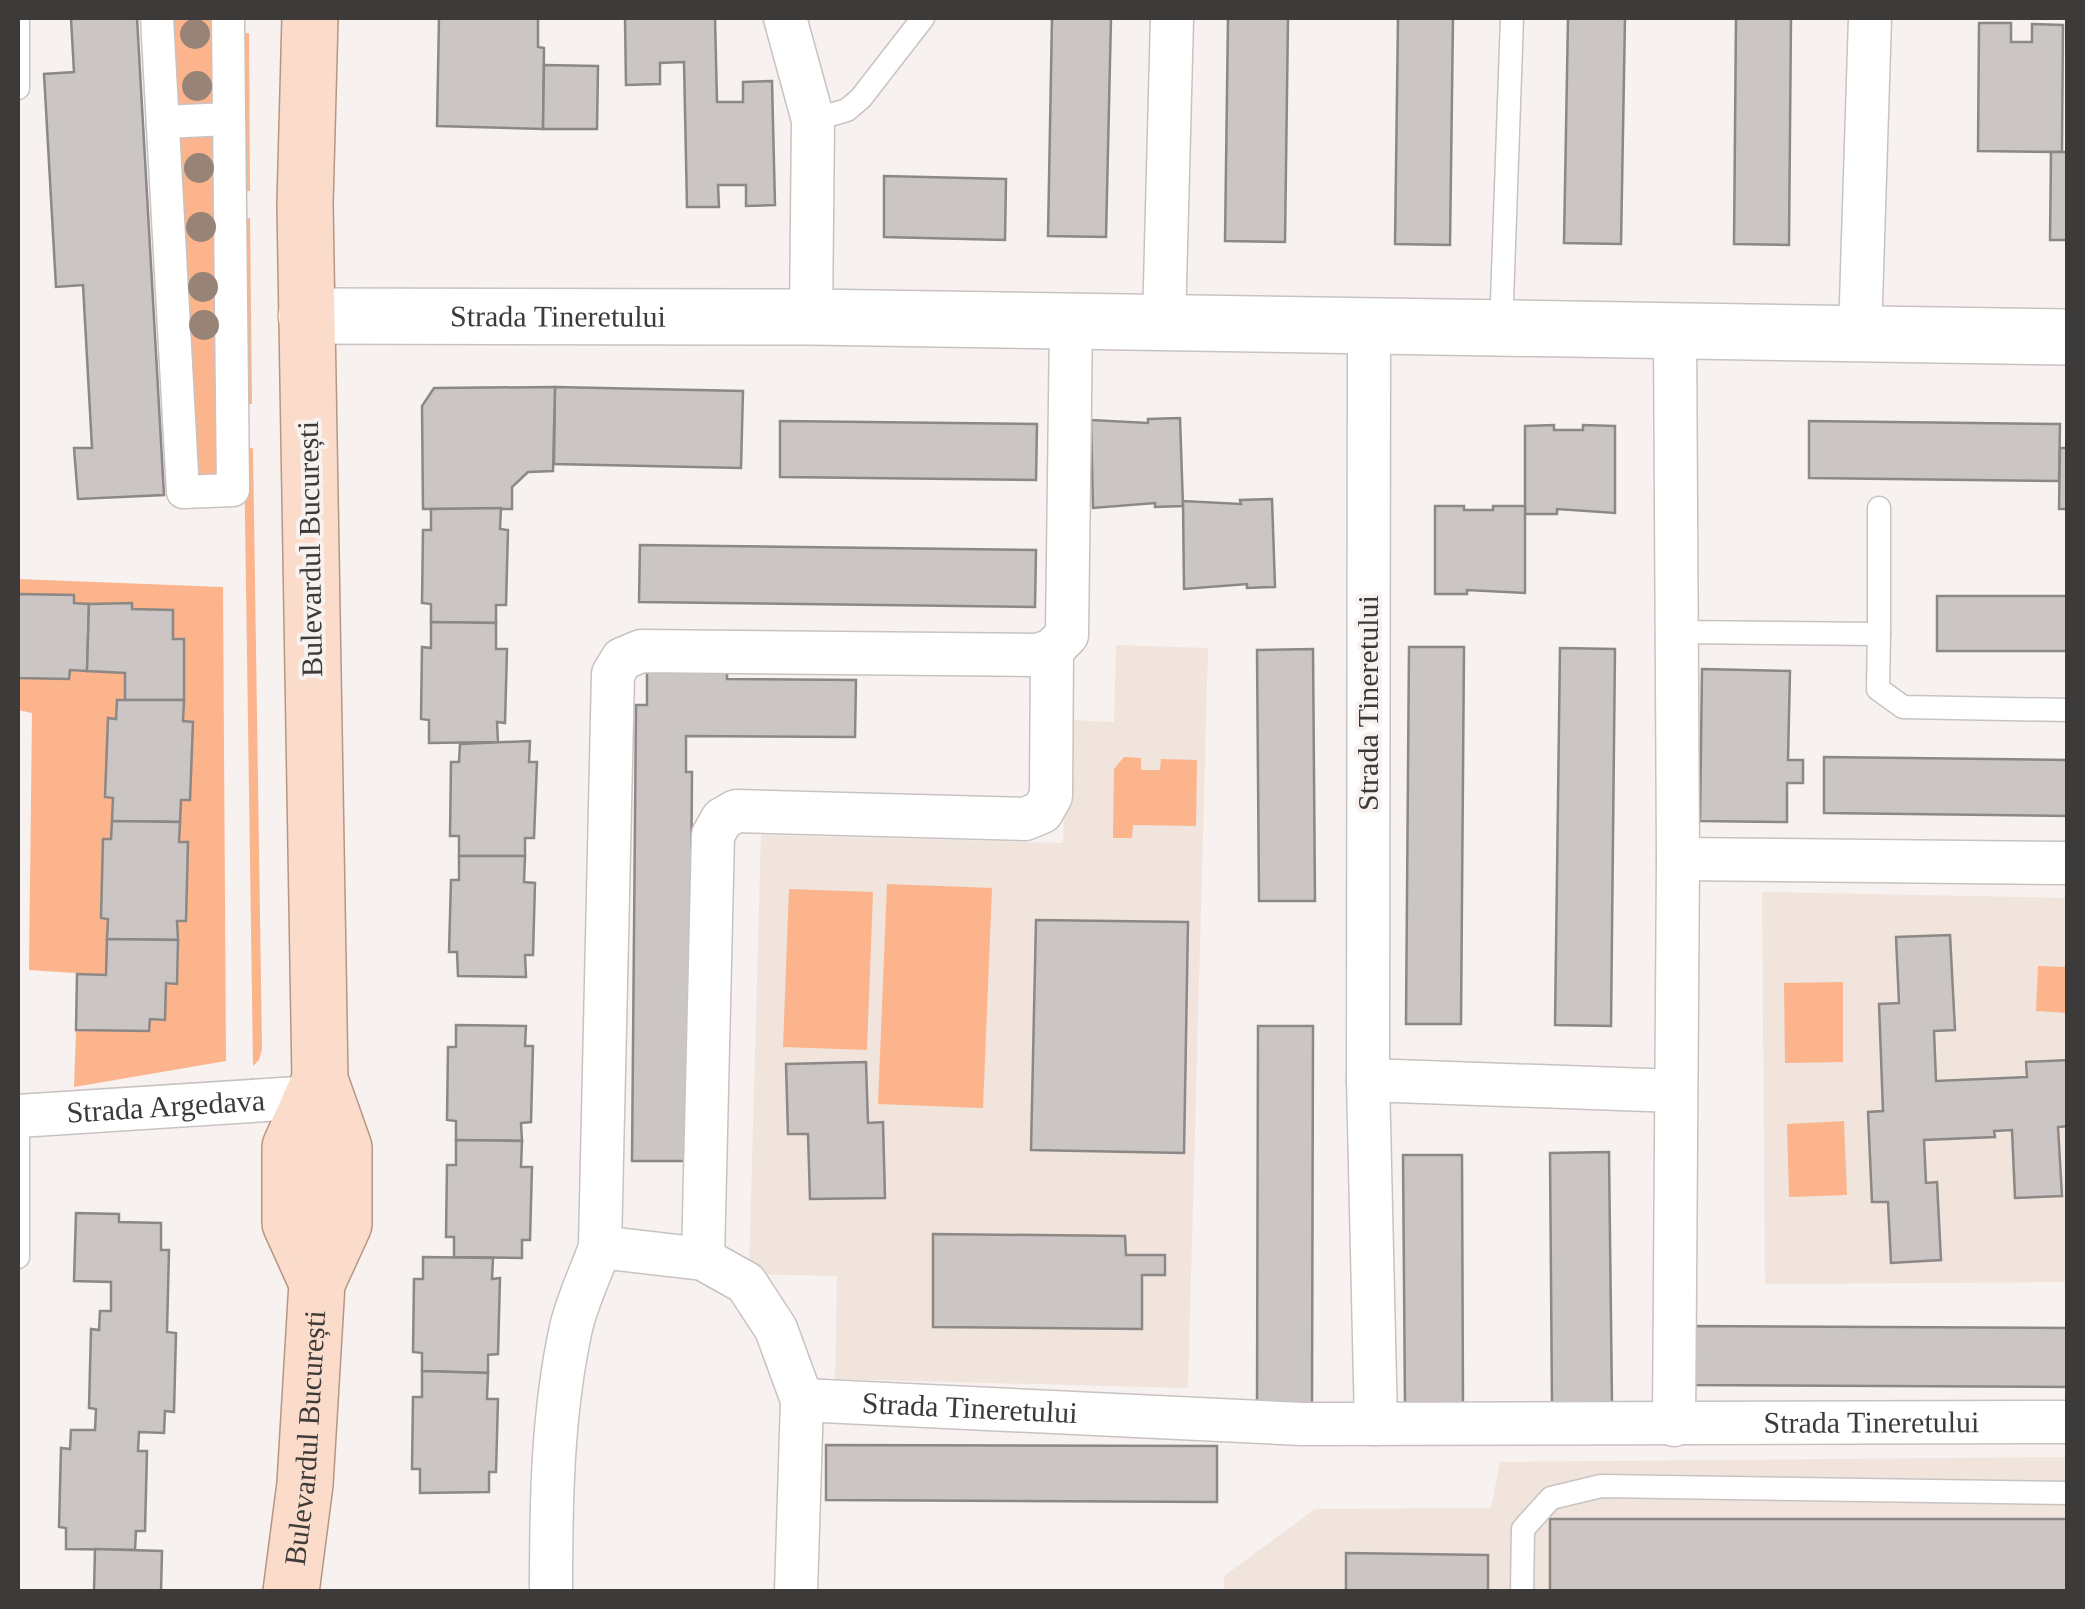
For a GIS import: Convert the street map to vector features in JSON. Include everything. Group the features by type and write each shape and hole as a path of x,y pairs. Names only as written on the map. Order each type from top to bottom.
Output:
{"main road":[{"name":"Bulevardul București","path":"290,1592 304,1484 317,1284 290,1223 290,1147 316,1088 306,316 306,76 310,18"}],"street":[{"path":"157,18 183,492 233,490 228,18"},
{"path":"784,18 813,120 811,317"},
{"path":"1164,323 1172,18"},
{"path":"1860,334 1870,18"},
{"path":"163,122 228,119"},
{"name":"Strada Tineretului","path":"306,316 811,317 2068,337"},
{"path":"551,1592 551,1491 558,1402 572,1324 600,1247 613,674 622,660 642,650 1038,655 1052,650 1067,636 1071,322"},
{"name":"Strada Tineretului","path":"1369,326 1368,1080 1376,1424"},
{"path":"1674,1425 1678,859 1675,330"},
{"path":"176,364 232,360"},
{"path":"703,1259 713,834 722,819 736,811 1025,819 1042,812 1051,796 1052,650"},
{"path":"1678,859 2068,863"},
{"path":"1368,1080 1676,1092"},
{"name":"Strada Argedava","path":"18,1116 316,1088"},
{"path":"600,1247 703,1259 746,1284 776,1329 802,1400 796,1592"},
{"name":"Strada Tineretului","path":"802,1400 1302,1424 2068,1422"}],"lane":[{"path":"18,18 18,88"},
{"path":"813,120 847,110 861,98 923,18"},
{"path":"1502,330 1512,18"},
{"path":"1879,508 1878,689 1903,707 2068,710"},
{"path":"1677,632 1879,634"},
{"path":"18,1116 18,1258"},
{"path":"1522,1592 1523,1530 1551,1498 1601,1486 2068,1493"}],"shaded area":[{"path":"157,18 228,18 233,490 183,492"},
{"path":"249,33 250,191 241,191 239,34"},
{"path":"241,218 250,218 252,404 244,404"},
{"path":"253,448 262,1049 253,1066 244,449"},
{"path":"18,579 223,587 226,1061 74,1087 76,1030 149,1031 150,1019 165,1019 166,983 177,921 186,920 188,843 179,842 181,800 190,799 193,722 183,721 184,640 173,639 132,609 131,603 74,603 74,595 18,594"},
{"path":"1116,645 1208,648 1188,1388 835,1379 837,1276 749,1274 761,835 1063,843 1067,720 1114,722"},
{"path":"70,670 125,673 125,700 117,700 116,719 108,719 105,797 113,798 111,839 103,840 108,919 106,975 29,970 32,713 18,710 18,678 69,679"},
{"path":"1124,757 1141,758 1141,770 1160,770 1161,759 1197,760 1196,826 1133,825 1132,838 1113,838 1114,769"},
{"path":"887,884 992,888 983,1108 878,1104"},
{"path":"789,889 873,892 867,1050 783,1047"},
{"path":"1762,892 2067,898 2067,1282 1765,1284"},
{"path":"2038,966 2067,967 2067,1013 2036,1011"},
{"path":"1843,982 1843,1062 1785,1063 1784,983"},
{"path":"1844,1121 1847,1195 1789,1197 1787,1124"},
{"path":"2067,1457 2067,1591 1224,1592 1224,1576 1315,1509 1491,1508 1500,1462"}],"building":[{"path":"71,18 137,18 164,495 78,499 74,448 92,448 83,285 56,287 44,74 74,72"},
{"path":"439,18 538,18 538,47 544,48 543,129 437,126"},
{"path":"625,18 715,18 717,102 743,102 743,82 772,81 775,205 746,206 746,185 718,185 719,207 687,207 684,62 660,63 660,84 626,85"},
{"path":"1052,18 1111,18 1106,237 1048,236"},
{"path":"1228,18 1288,18 1285,242 1225,241"},
{"path":"1398,18 1453,18 1450,245 1395,244"},
{"path":"1568,18 1625,18 1621,244 1564,243"},
{"path":"1736,18 1791,18 1789,245 1734,244"},
{"path":"1979,23 2011,23 2011,42 2032,42 2032,24 2063,25 2062,152 1978,151"},
{"path":"544,65 598,66 597,129 543,129"},
{"path":"2051,152 2068,152 2068,240 2050,240"},
{"path":"884,176 1006,179 1005,240 884,237"},
{"path":"555,387 743,391 741,468 554,464"},
{"path":"555,387 553,471 528,472 512,487 512,509 423,509 422,406 434,388"},
{"path":"1180,418 1183,506 1155,507 1155,503 1093,508 1091,420 1148,423 1148,419"},
{"path":"780,421 1037,424 1036,480 780,477"},
{"path":"1809,421 2060,424 2059,481 1809,478"},
{"path":"1554,425 1554,430 1583,430 1583,425 1615,426 1615,513 1557,509 1557,514 1525,514 1525,426"},
{"path":"2060,448 2068,448 2068,509 2059,509"},
{"path":"1272,499 1275,587 1247,588 1247,584 1184,589 1183,501 1241,504 1240,500"},
{"path":"1435,506 1493,510 1493,506 1525,506 1525,593 1467,590 1467,594 1435,594"},
{"path":"501,508 500,529 508,530 506,605 496,605 496,623 431,622 431,604 422,603 423,530 431,530 431,509"},
{"path":"640,545 1036,550 1035,607 639,602"},
{"path":"18,594 74,595 74,603 89,604 87,671 70,670 69,679 18,678"},
{"path":"1937,596 2068,596 2068,651 1937,651"},
{"path":"132,603 132,609 173,610 173,639 184,639 184,700 125,700 125,673 87,671 89,604"},
{"path":"431,622 496,623 496,649 507,649 505,723 497,722 498,742 429,743 429,720 421,719 422,647 431,648"},
{"path":"1409,647 1464,647 1461,1024 1406,1024"},
{"path":"1560,648 1615,649 1611,1026 1555,1025"},
{"path":"1313,649 1315,901 1259,901 1257,650"},
{"path":"1702,669 1790,671 1788,760 1803,760 1803,783 1787,783 1787,822 1700,821"},
{"path":"647,671 727,672 727,679 856,680 855,737 686,736 686,772 692,772 689,1161 632,1161 636,705 647,705"},
{"path":"117,700 184,700 183,721 193,722 190,800 181,800 180,822 112,821 113,798 105,797 108,718 116,719"},
{"path":"530,741 529,762 537,762 534,838 525,838 525,856 459,856 459,836 450,836 451,762 459,762 460,744"},
{"path":"1824,757 2068,760 2068,816 1824,813"},
{"path":"112,821 180,822 179,842 188,842 186,921 177,921 178,940 107,939 108,919 101,918 103,839 111,839"},
{"path":"459,856 525,856 524,882 535,883 533,955 525,955 526,977 458,976 457,952 449,952 451,880 459,880"},
{"path":"1036,920 1188,922 1184,1153 1031,1150"},
{"path":"1950,935 1955,1030 1934,1031 1936,1081 2027,1077 2026,1062 2068,1060 2068,1126 2058,1127 2062,1196 2015,1198 2012,1130 1994,1131 1995,1137 1924,1140 1926,1183 1937,1182 1941,1260 1891,1263 1888,1202 1872,1202 1868,1112 1883,1111 1879,1004 1899,1003 1896,937"},
{"path":"107,939 178,940 177,984 166,983 165,1020 150,1019 149,1031 76,1030 77,974 106,975"},
{"path":"456,1025 526,1026 525,1046 533,1046 531,1122 521,1123 522,1141 456,1140 456,1121 447,1120 448,1047 456,1047"},
{"path":"1258,1026 1313,1026 1312,1404 1257,1404"},
{"path":"866,1062 868,1123 883,1122 885,1198 810,1199 808,1134 788,1134 786,1064"},
{"path":"456,1140 522,1141 521,1167 532,1167 530,1240 522,1240 522,1258 454,1257 454,1237 446,1237 447,1165 456,1165"},
{"path":"1609,1152 1612,1404 1552,1405 1550,1153"},
{"path":"1403,1155 1462,1155 1463,1406 1405,1406"},
{"path":"76,1213 119,1214 119,1222 161,1223 161,1250 169,1250 167,1332 176,1333 174,1412 165,1411 164,1433 139,1432 138,1451 147,1451 145,1531 136,1531 135,1550 66,1549 66,1528 59,1527 61,1448 70,1449 71,1430 95,1430 96,1409 89,1408 91,1329 99,1330 100,1311 111,1311 111,1282 74,1281"},
{"path":"933,1234 1125,1236 1126,1255 1165,1255 1165,1275 1142,1275 1142,1329 933,1327"},
{"path":"423,1257 493,1258 492,1279 500,1278 498,1354 488,1355 488,1373 422,1371 422,1353 413,1352 414,1279 423,1279"},
{"path":"1691,1326 2068,1328 2068,1387 1691,1385"},
{"path":"422,1371 488,1373 487,1399 498,1399 496,1472 489,1472 489,1492 420,1493 420,1469 412,1469 413,1397 422,1397"},
{"path":"826,1445 1217,1446 1217,1502 826,1500"},
{"path":"1550,1519 2068,1519 2068,1592 1550,1592"},
{"path":"95,1549 162,1551 161,1592 94,1592"},
{"path":"1346,1553 1488,1555 1488,1592 1346,1592"}]}
